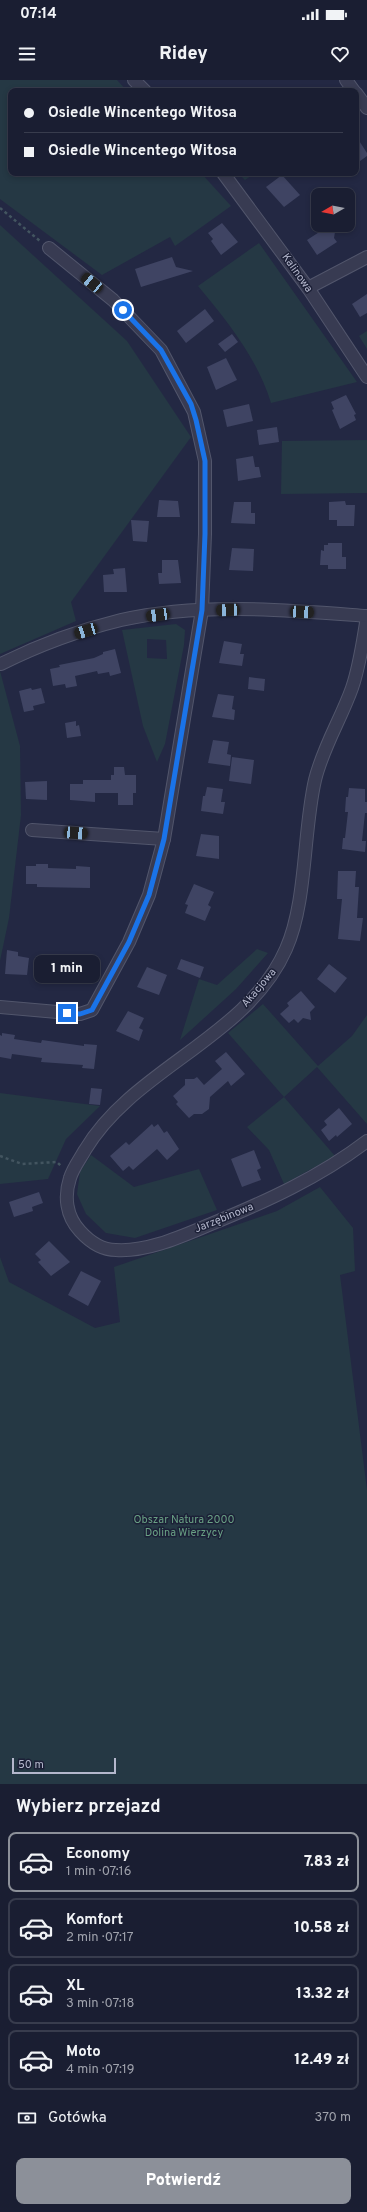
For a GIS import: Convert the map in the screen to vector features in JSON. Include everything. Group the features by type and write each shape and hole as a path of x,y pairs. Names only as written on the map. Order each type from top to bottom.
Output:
{"street":[{"path":"134,80 142,88"},
{"path":"359,97 367,108"},
{"name":"Kalinowa","path":"225,176 308,288 367,377"},
{"path":"0,1007 80,1014 92,1010 129,942 149,895 164,839 202,610 205,534 205,461 191,404 161,350 113,300 49,248"},
{"path":"308,288 367,257"},
{"path":"1,664 37,646 121,620 202,610 240,609 367,616"},
{"name":"Akacjowa","path":"75,1226 68,1213 66,1199 71,1174 89,1144 117,1111 244,1007 273,973 280,961 293,930 298,905 310,806 316,778 324,751 353,686 367,616"},
{"path":"32,830 164,839"},
{"name":"Jarzębinowa","path":"75,1226 84,1236 107,1249 134,1250 151,1246 191,1232 266,1200 323,1170 367,1141"}],"path":[{"path":"0,208 49,248"},
{"path":"0,1156 22,1164 57,1162 71,1174"}],"green space":[{"path":"0,80 117,80 124,88 8,88 8,176 204,176 231,206 175,246 170,237 102,275 0,199"},
{"path":"241,176 251,176 245,180"},
{"path":"0,225 127,341 191,437 71,602 76,621 0,654"},
{"path":"259,243 357,382 271,403 250,356 231,327 198,286"},
{"path":"367,331 367,349 359,336"},
{"path":"367,440 367,493 281,494 282,441"},
{"path":"176,624 185,630 184,645 165,744 157,762 143,726 122,630","holes":["147,639 166,640 167,659 147,658"]},
{"path":"0,671 20,746 21,815 9,918 0,961"},
{"path":"257,949 268,953 236,989 180,1040 199,979 217,985"},
{"path":"263,1004 318,1066 352,1036 367,1015 367,1124 317,1067 284,1097 228,1033"},
{"path":"0,1093 100,1106 66,1139 48,1179 0,1184"},
{"path":"284,1097 335,1156 284,1184 269,1150 247,1127"},
{"path":"91,1155 134,1187 199,1169 217,1210 135,1238 106,1233 86,1214 77,1194 80,1172"},
{"name":"Obszar Natura 2000 Dolina Wierzycy","path":"320,1187 353,1228 355,1271 340,1275 367,1490 367,1784 0,1784 0,1257 9,1282 95,1328 120,1322 114,1267 277,1211"}],"building":[{"path":"359,141 367,153 367,156 359,162"},
{"path":"281,176 283,176 300,195 284,207 266,187"},
{"path":"222,223 238,242 221,255 211,241 213,239 208,233"},
{"path":"319,232 335,232 334,238 337,242 317,255 307,240"},
{"path":"172,257 176,267 193,271 141,287 135,269"},
{"path":"367,294 367,313 360,317 352,304"},
{"path":"205,309 214,321 186,343 177,331"},
{"path":"232,334 238,342 225,352 218,344"},
{"path":"226,358 237,380 216,390 207,367"},
{"path":"346,395 356,414 354,415 356,420 340,429 332,410 334,409 331,402"},
{"path":"249,404 253,421 227,427 223,410"},
{"path":"277,427 279,442 259,445 257,430"},
{"path":"253,456 255,467 259,467 261,477 238,481 236,459"},
{"path":"159,500 178,501 180,517 157,517"},
{"path":"345,501 346,505 355,505 354,526 337,526 337,520 329,520 329,502"},
{"path":"234,502 251,502 251,513 255,513 255,524 231,523"},
{"path":"131,520 149,521 147,542 133,541"},
{"path":"328,543 342,543 342,557 346,557 346,569 328,569 328,565 320,565 321,550 324,551 324,545 328,545"},
{"path":"232,548 254,549 253,571 229,570"},
{"path":"162,560 178,560 181,583 159,584 158,573 162,573"},
{"path":"125,568 127,592 104,592 103,575 114,574 113,569"},
{"path":"224,641 242,644 240,654 244,654 242,666 219,663"},
{"path":"115,649 121,673 110,676 109,672 98,674 97,671 75,676 77,686 66,688 65,684 53,686 50,669 60,667 59,665 94,658 103,654 103,652"},
{"path":"249,677 265,679 264,691 248,689"},
{"path":"31,688 32,690 41,688 45,703 33,706 34,710 24,712 19,691"},
{"path":"218,694 234,696 232,709 235,710 234,720 212,717"},
{"path":"76,721 76,726 79,725 81,736 67,738 65,723"},
{"path":"213,740 229,742 227,754 231,755 230,766 208,763"},
{"path":"232,757 254,760 251,784 229,781"},
{"path":"114,767 124,767 125,775 136,775 136,793 133,793 133,805 118,805 118,793 95,793 95,802 70,800 70,784 83,784 83,780 111,780 111,775 114,775"},
{"path":"47,781 47,800 26,799 25,782"},
{"path":"207,787 223,789 221,802 225,802 223,814 201,811 203,796 205,796"},
{"path":"349,788 365,789 367,813 365,813 362,841 366,841 365,852 342,849 343,838 345,838 348,812 345,812 346,797 348,797"},
{"path":"201,834 219,836 219,859 196,856"},
{"path":"36,864 48,864 48,868 76,869 76,866 90,867 90,888 37,887 37,884 26,884 26,866 36,866"},
{"path":"338,871 356,871 355,887 359,887 357,918 363,918 360,941 338,939 342,899 337,899"},
{"path":"194,884 214,892 208,905 211,907 205,921 185,913 188,905 185,904"},
{"path":"7,950 18,952 18,956 29,958 27,975 5,974"},
{"path":"50,956 76,959 74,971 70,970 68,981 46,979"},
{"path":"181,959 204,967 200,978 177,969"},
{"path":"329,964 347,978 335,993 317,979"},
{"path":"147,967 167,975 159,995 137,987"},
{"path":"301,991 315,1007 310,1012 311,1020 303,1018 298,1023 294,1019 289,1023 280,1014 289,1006 287,1003"},
{"path":"128,1011 144,1018 139,1028 143,1030 139,1041 116,1031"},
{"path":"2,1033 15,1035 14,1039 41,1043 42,1040 84,1046 84,1044 97,1045 94,1069 82,1068 83,1065 41,1062 42,1058 12,1054 11,1059 0,1057 0,1035 2,1036"},
{"path":"226,1052 245,1074 231,1086 228,1081 210,1097 209,1109 202,1114 194,1114 189,1118 176,1104 178,1102 173,1096 185,1085 185,1079 194,1079 197,1077 204,1085 222,1069 215,1061"},
{"path":"91,1088 102,1089 100,1105 89,1104"},
{"path":"339,1108 352,1124 337,1137 336,1135 329,1141 321,1130 327,1125 324,1121"},
{"path":"152,1124 154,1127 158,1124 164,1133 167,1131 179,1149 167,1160 157,1149 133,1170 129,1166 123,1171 110,1156 126,1142 129,1145"},
{"path":"254,1150 261,1168 257,1170 261,1180 242,1187 231,1159"},
{"path":"39,1192 43,1203 32,1207 33,1211 14,1217 9,1202"},
{"path":"49,1241 70,1262 51,1276 38,1262 41,1260 35,1254"},
{"path":"81,1271 101,1281 88,1306 68,1295"}],"route":[{"path":"67,1013 80,1014 92,1010 129,942 149,895 164,839 202,610 205,534 205,461 194,412 161,350 123,310"}]}
